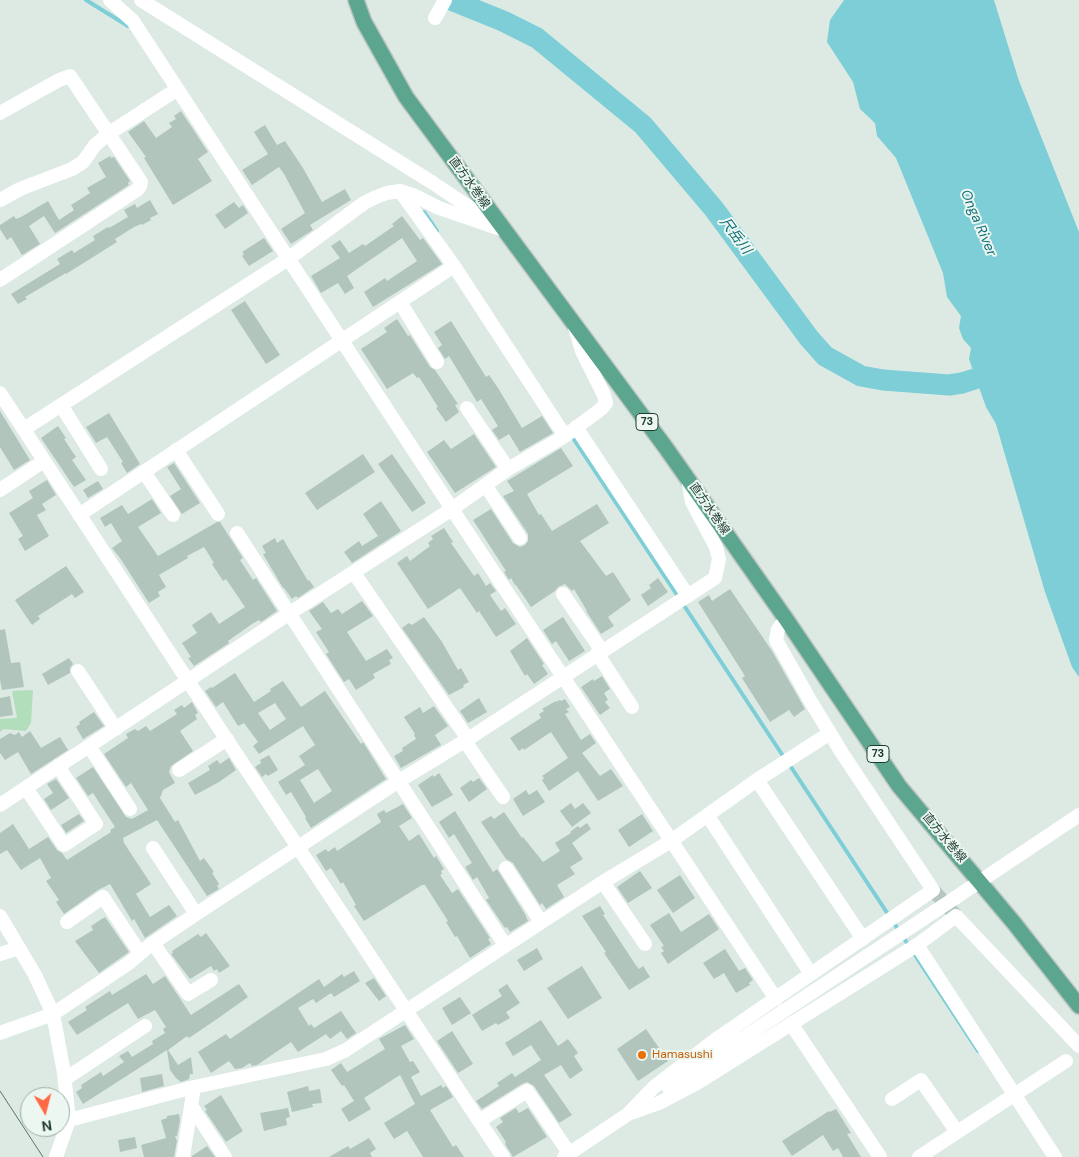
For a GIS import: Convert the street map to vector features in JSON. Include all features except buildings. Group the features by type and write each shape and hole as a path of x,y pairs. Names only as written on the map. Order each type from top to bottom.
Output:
{"main road":[{"name":"直方水巻線","path":"356,0 364,22 406,97 503,230 573,320 688,479 899,786 986,878 1014,922 1079,1006"}],"street":[{"path":"110,0 133,21 176,90 291,257 780,996"},
{"path":"141,0 425,178 503,230"},
{"path":"435,18 446,0"},
{"path":"0,113 70,76 138,177 140,186 129,196 0,280"},
{"path":"0,200 20,189 72,169 83,162 95,145 108,134 176,90"},
{"path":"24,429 291,257 364,203 387,192 400,191 413,195 439,208 503,230"},
{"path":"400,191 570,432 683,598"},
{"path":"79,515 454,266"},
{"path":"400,302 437,362"},
{"path":"0,805 290,613 455,507 508,469 570,432 606,403 604,395 582,351 573,320"},
{"path":"0,393 503,1157"},
{"path":"61,405 101,469"},
{"path":"467,408 508,469"},
{"path":"176,450 218,514"},
{"path":"0,490 44,461"},
{"path":"144,472 173,515"},
{"path":"0,1033 53,1014 129,963 153,943 196,914 714,578 719,559 716,547 692,502 688,479"},
{"path":"486,486 520,538"},
{"path":"236,533 290,613 505,946"},
{"path":"354,573 503,797"},
{"path":"563,594 632,707"},
{"path":"627,1114 654,1087 716,1040 933,890 842,753 776,640 778,629 786,619"},
{"path":"78,671 116,729"},
{"path":"70,1119 194,1087 326,1059 346,1050 602,882 675,838 757,780 830,732"},
{"path":"179,770 227,739"},
{"path":"89,746 130,810"},
{"path":"26,788 64,845 88,830 96,824 58,766"},
{"path":"757,780 862,939"},
{"path":"479,1121 527,1091 566,1155 1079,815"},
{"path":"708,816 811,974"},
{"path":"153,848 196,914"},
{"path":"506,868 541,922"},
{"path":"602,882 645,944"},
{"path":"68,922 102,898 140,953"},
{"path":"0,916 35,975 53,1014 66,1087"},
{"path":"627,1114 659,1102 697,1083 913,948 956,916 1079,1046"},
{"path":"153,943 188,994 211,980"},
{"path":"0,954 19,948"},
{"path":"913,948 1011,1097 1055,1157"},
{"path":"796,1022 880,1157"},
{"path":"65,1080 145,1026"},
{"path":"919,1157 1066,1061"},
{"path":"892,1099 920,1080 956,1132"},
{"path":"183,1157 194,1087"},
{"path":"192,1107 225,1157"},
{"path":"56,1157 62,1137"}],"green space":[{"path":"33,690 31,723 26,731 4,729 0,732 0,719 17,718 12,691"}],"water":[{"name":"Onga River","path":"844,0 994,0 1019,81 1079,232 1079,677 1072,667 1045,592 996,424 986,407 969,359 971,348 963,339 959,328 961,316 947,297 943,273 896,158 877,136 875,123 860,109 853,82 827,42 830,20"}],"waterway":[{"path":"86,0 128,26"},
{"name":"尺岳川","path":"451,0 503,21 537,38 643,125 714,209 809,338 825,356 861,376 883,380 949,385 962,383 1003,370"},
{"path":"424,212 437,231"},
{"path":"571,435 679,598"},
{"path":"683,604 785,759"},
{"path":"789,764 909,946"},
{"path":"913,952 978,1051"}],"tunnel":[{"path":"933,890 956,916"}],"tram line":[{"path":"0,1091 43,1157"}],"place":[{"name":"Hamasushi","path":"642,1055"}]}
